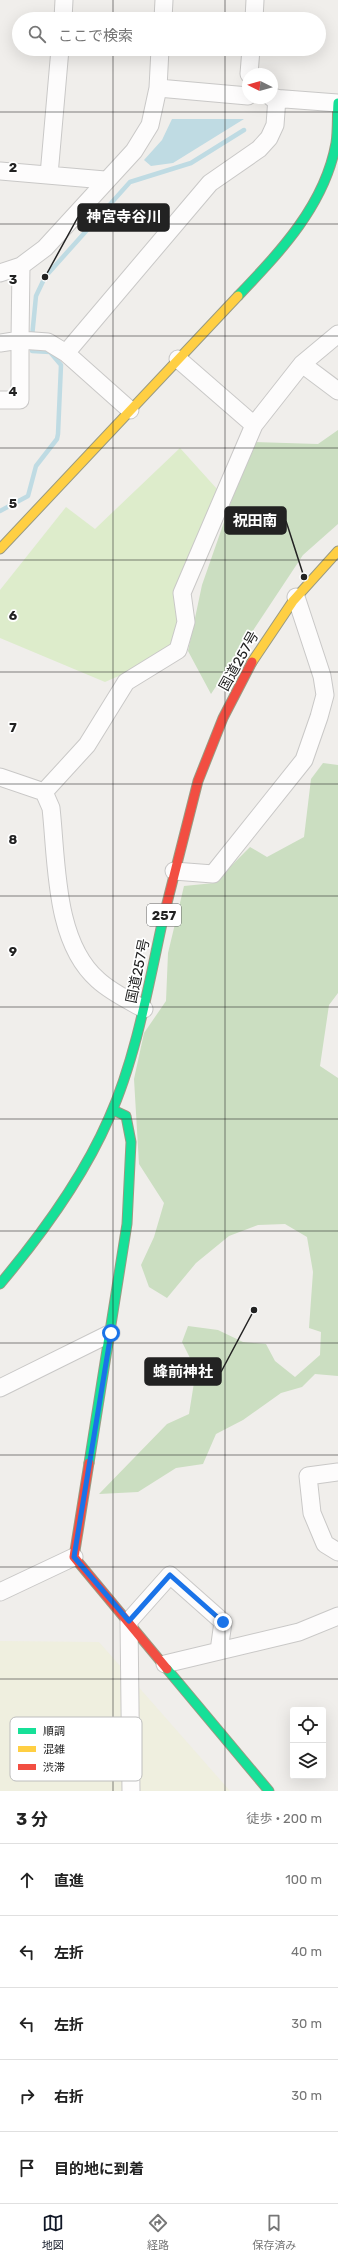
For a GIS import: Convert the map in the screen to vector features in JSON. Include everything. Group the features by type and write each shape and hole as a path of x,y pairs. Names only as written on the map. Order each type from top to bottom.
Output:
{"main road":[{"path":"0,549 178,358 282,250 332,178 338,103"},
{"name":"国道257号","path":"0,1284 32,1246 75,1183 113,1110 144,1009 174,871 198,782 222,722 262,644 296,597 338,551"},
{"path":"113,1110 126,1116 131,1142 127,1224 111,1333 74,1557 270,1791"}],"street":[{"path":"63,12 64,0"},
{"path":"163,12 164,0"},
{"path":"255,12 256,0"},
{"path":"49,175 59,56"},
{"path":"0,273 21,266 44,248 105,180 134,151 150,125 158,88 160,56"},
{"path":"249,68 250,56"},
{"path":"158,88 242,94"},
{"path":"278,98 338,103"},
{"path":"66,353 210,183 260,149 269,138 275,125 275,104"},
{"path":"0,171 105,180"},
{"path":"0,400 20,400 21,266"},
{"path":"44,792 86,745 126,682 178,650 186,622 182,593 254,425 302,364 338,334"},
{"path":"0,343 21,340 48,342 66,353 130,410"},
{"path":"178,358 254,425"},
{"path":"302,364 338,391"},
{"path":"174,871 212,874 304,760 325,695 322,676 296,597"},
{"path":"0,777 44,792 51,808 63,918 69,939 81,961 97,980 144,1009"},
{"path":"0,1388 111,1333"},
{"path":"338,1472 308,1476 312,1513 325,1544 338,1552"},
{"path":"0,1592 74,1557"},
{"path":"130,1717 129,1621 170,1575 223,1622 219,1651"},
{"path":"165,1664 299,1632 338,1616"},
{"path":"131,1781 131,1791"}],"green space":[{"path":"338,430 338,524 303,555 211,694 188,651 202,585 252,442 318,444"},
{"path":"180,448 217,489 171,646 153,661 105,682 0,638 0,590 66,507 95,529"},
{"path":"323,763 338,765 338,993 329,1005 320,1066 338,1078 338,1376 315,1374 302,1387 281,1393 243,1420 216,1434 203,1464 176,1468 138,1492 99,1494 167,1424 189,1414 196,1370 182,1342 188,1326 218,1330 243,1342 266,1344 275,1361 295,1377 320,1355 321,1332 309,1328 313,1272 307,1237 285,1224 258,1225 229,1236 196,1263 167,1298 149,1287 141,1265 154,1237 164,1203 139,1164 134,1079 144,1033 166,1001 168,953 184,886 214,883 250,847 267,857 304,837 311,779"},
{"path":"0,1641 99,1642 230,1791 0,1791"}],"water":[{"path":"172,119 244,119 173,163 151,166 144,160 162,140"}],"waterway":[{"path":"32,337 36,296 45,277 130,182 191,163 244,130"},
{"path":"0,511 28,496 36,466 57,439 58,434 61,365 50,352 32,351 32,345"}],"traffic: fast":[{"path":"238,296 285,245 299,226 322,187 330,166 336,143 338,103"},
{"path":"0,1284 46,1225 74,1184 99,1140 109,1118 127,1071 134,1046 163,919"},
{"path":"89,1463 127,1224 131,1142 126,1116 113,1110"},
{"path":"167,1669 269,1791"}],"traffic: slow":[{"path":"0,549 238,296"},
{"path":"252,662 293,601 338,551"}],"traffic: jam":[{"path":"163,919 198,781 223,718 252,662"},
{"path":"89,1463 74,1557 167,1669"}],"place":[{"name":"神宮寺谷川","path":"45,277"},
{"name":"祝田南","path":"304,577"},
{"name":"蜂前神社","path":"254,1310"}],"route":[{"path":"111,1333 74,1557 129,1621 170,1575 223,1622"}]}
